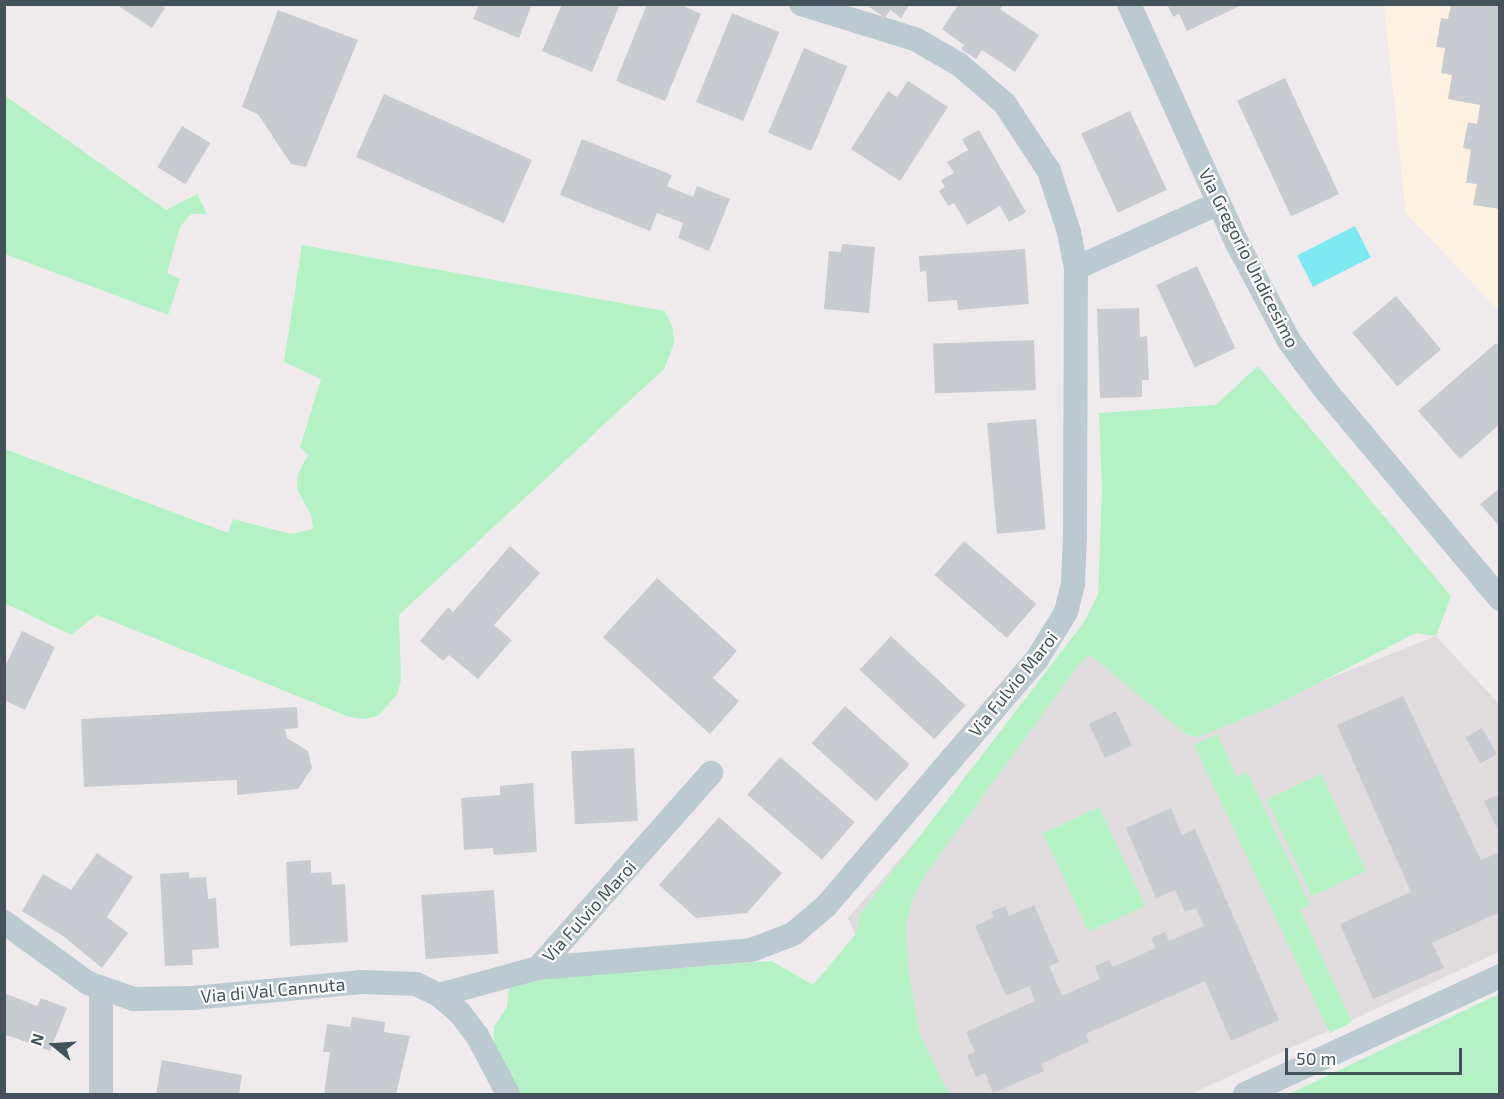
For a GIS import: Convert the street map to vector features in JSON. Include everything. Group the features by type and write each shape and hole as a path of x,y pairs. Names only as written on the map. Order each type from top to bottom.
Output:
{"street":[{"name":"Via Fulvio Maroi","path":"439,995 538,968 741,952 769,946 792,934 826,906 1042,653 1063,621 1073,583 1076,268 1070,232 1049,171 1005,104 960,65 915,39 801,4"},
{"name":"Via Gregorio Undicesimo","path":"1130,4 1220,203 1276,319 1303,362 1500,599"},
{"path":"1076,268 1220,203"},
{"name":"Via Fulvio Maroi","path":"538,968 711,773"},
{"name":"Via di Val Cannuta","path":"4,922 100,989 156,1000 395,982 416,984 439,995 478,1037 508,1095"},
{"path":"1245,1095 1500,976"},
{"path":"100,989 101,1095"}],"shaded area":[{"path":"1384,5 1499,5 1499,311 1406,213"},
{"path":"1436,636 1499,704 1499,952 1191,1094 926,1094 848,918 1088,646 1187,735"}],"green space":[{"path":"4,95 166,210 197,194 207,214 191,214 180,227 167,273 180,279 168,315 5,254"},
{"path":"302,245 665,311 673,329 674,343 664,369 399,615 401,680 397,695 378,716 364,719 349,717 97,615 71,635 5,603 5,449 228,533 233,519 291,534 313,529 311,515 297,489 298,474 308,455 300,447 321,379 284,362"},
{"path":"1258,366 1451,596 1436,636 1416,633 1272,707 1199,737 1187,735 1090,655 1078,666 925,875 914,896 906,924 908,968 920,1035 949,1094 519,1094 494,1043 494,1027 507,1007 509,988 539,979 772,961 813,985 856,934 860,914 1084,622 1098,595 1102,490 1099,413 1216,405"},
{"path":"1217,734 1237,777 1247,772 1310,905 1300,910 1352,1022 1330,1033 1194,745"},
{"path":"1321,774 1366,871 1312,896 1267,799"},
{"path":"1099,807 1145,906 1089,932 1043,833"},
{"path":"1499,994 1499,1094 1289,1094"}],"water":[{"path":"1355,226 1371,257 1313,287 1297,256"}],"building":[{"path":"479,4 532,4 519,38 473,19"},
{"path":"562,4 620,4 592,72 542,51"},
{"path":"647,4 679,4 701,14 665,101 616,81"},
{"path":"865,4 910,4 901,18 890,10 885,18"},
{"path":"1167,4 1244,4 1187,31 1179,14 1173,17"},
{"path":"1451,4 1500,4 1500,209 1473,205 1477,184 1466,183 1471,150 1463,148 1468,122 1477,124 1480,105 1448,99 1452,75 1441,73 1445,48 1436,47 1441,18 1448,19"},
{"path":"117,5 161,5 165,8 152,28"},
{"path":"958,5 1003,5 1000,9 1039,35 1015,72 982,50 976,59 961,49 964,45 942,29"},
{"path":"278,10 358,40 306,167 291,164 258,114 242,107"},
{"path":"732,13 779,32 743,121 696,102"},
{"path":"804,48 847,66 811,151 768,133"},
{"path":"1285,78 1339,194 1291,216 1237,100"},
{"path":"908,81 948,107 900,181 851,149 888,91 897,97"},
{"path":"384,94 532,160 504,223 356,157"},
{"path":"1130,111 1167,190 1118,213 1081,134"},
{"path":"182,126 210,143 186,184 157,167"},
{"path":"979,130 1026,212 1009,222 1000,206 967,225 954,203 948,206 939,191 945,187 941,180 954,173 947,162 968,150 962,139"},
{"path":"582,139 672,175 667,186 693,197 697,186 730,199 709,251 678,238 683,223 657,213 650,231 560,195"},
{"path":"842,244 875,247 869,313 824,309 829,251 841,252"},
{"path":"1025,249 1029,304 958,310 957,300 928,302 926,271 920,272 919,256"},
{"path":"1197,266 1235,348 1195,367 1156,285"},
{"path":"1396,296 1441,350 1397,386 1352,333"},
{"path":"1139,308 1140,337 1147,336 1149,380 1142,380 1142,397 1100,398 1097,309"},
{"path":"1034,340 1036,390 935,393 933,344"},
{"path":"1496,343 1500,347 1500,424 1460,459 1418,411"},
{"path":"1036,419 1046,530 997,534 987,423"},
{"path":"1500,488 1500,527 1480,504"},
{"path":"964,541 1036,604 1007,638 934,575"},
{"path":"510,546 540,573 494,625 512,640 478,679 449,655 443,661 420,641 448,607 453,612"},
{"path":"657,578 737,651 713,678 739,701 710,734 603,637"},
{"path":"22,631 55,647 25,710 4,700 4,668"},
{"path":"891,636 966,706 934,739 860,670"},
{"path":"1403,696 1481,860 1500,852 1500,912 1432,943 1444,968 1373,999 1340,924 1411,892 1337,725"},
{"path":"845,706 910,764 876,801 812,743"},
{"path":"297,707 298,728 285,729 287,738 308,751 312,768 298,789 237,795 237,780 84,787 81,719"},
{"path":"1116,711 1132,745 1105,758 1089,724"},
{"path":"1482,728 1497,754 1481,763 1466,738"},
{"path":"634,748 638,821 575,824 571,751"},
{"path":"780,757 855,822 822,860 747,795"},
{"path":"533,783 537,852 494,855 493,848 464,850 461,798 500,795 500,786"},
{"path":"1500,794 1500,835 1484,801"},
{"path":"1171,808 1182,835 1195,829 1279,1020 1231,1041 1205,981 1086,1034 1089,1042 1041,1064 1044,1071 993,1093 985,1073 976,1077 967,1055 975,1052 966,1032 1035,1001 1029,986 1006,996 975,926 994,917 991,912 1005,906 1009,916 1034,905 1059,962 1049,966 1062,996 1100,979 1095,966 1109,960 1113,967 1156,948 1151,938 1165,932 1169,941 1204,926 1196,908 1185,912 1175,890 1156,898 1126,828"},
{"path":"719,817 782,873 747,913 696,918 659,885"},
{"path":"97,853 133,877 107,917 128,933 102,968 63,936 22,911 43,874 71,890"},
{"path":"311,860 311,873 331,872 332,885 345,884 348,942 290,946 286,862"},
{"path":"189,872 189,878 206,877 208,899 216,898 219,948 192,950 193,965 165,966 160,874"},
{"path":"494,890 498,954 426,959 421,895"},
{"path":"4,993 37,1006 41,998 67,1008 50,1051 7,1035 4,1041"},
{"path":"352,1017 385,1022 384,1032 410,1036 396,1094 324,1094 330,1052 323,1052 327,1024 350,1027"},
{"path":"162,1060 242,1075 239,1094 156,1094"}]}
